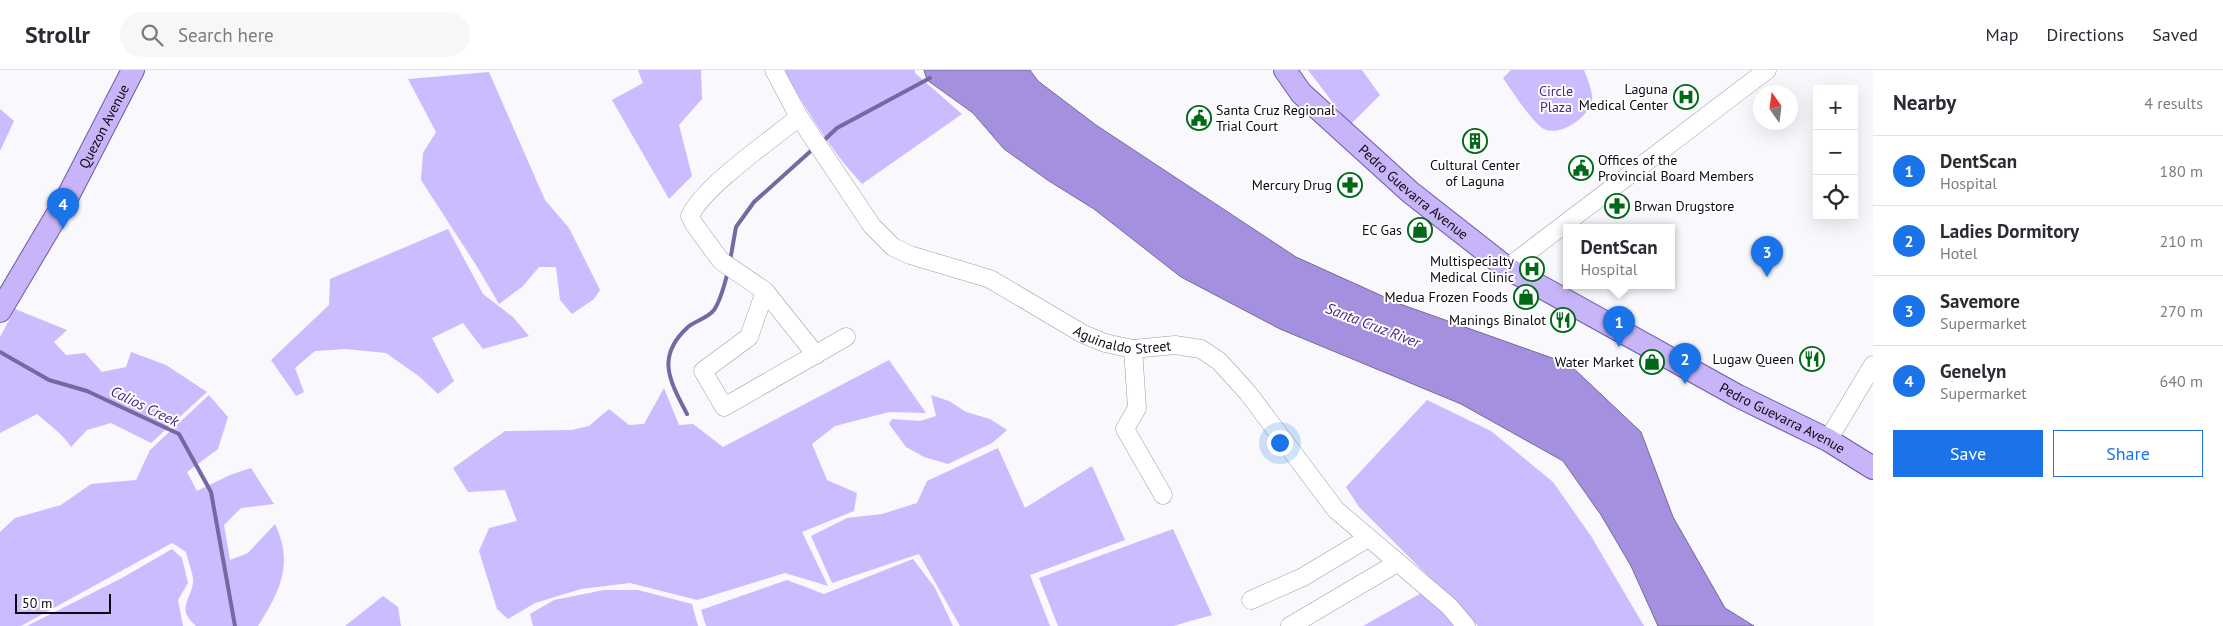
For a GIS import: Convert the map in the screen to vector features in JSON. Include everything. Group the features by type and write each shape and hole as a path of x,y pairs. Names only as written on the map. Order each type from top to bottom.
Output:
{"main road":[{"name":"Quezon Avenue","path":"0,311 7,286 68,196 133,70"},
{"name":"Pedro Guevarra Avenue","path":"1285,70 1301,93 1410,192 1507,268 1738,396 1828,440 1873,468"}],"street":[{"name":"Aguinaldo Street","path":"774,70 799,117 872,226 893,247 910,255 990,279 1083,334 1105,343 1133,349 1175,345 1201,349 1219,361 1248,393 1336,510 1449,606 1466,626"},
{"path":"1565,224 1767,70"},
{"path":"799,117 725,177 695,205 690,216 721,261 765,291 816,355"},
{"path":"1507,268 1563,225"},
{"path":"765,291 750,338 702,372 724,407 846,337"},
{"path":"1133,349 1137,408 1125,428 1163,495"},
{"path":"1828,440 1873,366"},
{"path":"1252,600 1303,577 1368,538"},
{"path":"1290,626 1397,563"}],"green space":[{"path":"638,70 701,70 702,99 679,125 692,176 669,199 612,100 643,83"},
{"path":"783,70 915,70 915,73 962,114 862,184 829,144"},
{"path":"1308,70 1362,70 1380,95 1350,125"},
{"name":"Circle Plaza","path":"1511,70 1584,70 1592,93 1590,106 1580,119 1566,128 1551,131 1544,129 1528,113 1503,78"},
{"path":"489,72 545,200 569,228 600,290 594,299 572,314 560,300 556,267 539,267 523,286 499,304 421,180 423,153 436,132 408,79"},
{"path":"0,109 14,121 0,151"},
{"path":"448,229 483,294 513,317 529,336 483,349 463,323 432,338 454,381 438,394 420,377 386,353 346,349 315,351 295,368 304,392 296,396 271,360 329,305 330,279"},
{"path":"15,309 67,330 54,342 66,355 85,353 102,372 126,367 131,352 166,365 207,392 151,443 111,423 87,430 71,447 60,434 37,414 0,433 0,337"},
{"path":"889,360 926,413 889,412 835,426 812,444 827,480 857,493 854,511 802,532 828,586 785,573 697,600 630,583 581,589 535,603 508,619 497,609 479,551 489,528 517,521 505,490 468,492 453,468 505,431 572,430 589,426 609,409 629,425 644,424 664,388 679,425 693,424 723,447"},
{"path":"209,395 228,417 218,449 187,472 197,491 230,475 251,468 274,504 241,508 224,525 230,560 248,553 275,524 281,538 284,565 282,577 273,601 258,626 196,626 190,620 185,609 193,583 191,568 186,552 172,543 21,626 0,626 0,532 15,518 61,505 91,484 136,480 150,450"},
{"path":"931,395 949,401 966,412 990,419 1007,430 992,443 948,464 924,457 906,447 889,424 892,419 920,421 936,416"},
{"path":"1427,400 1491,431 1553,482 1591,536 1644,626 1478,626 1359,507 1346,487"},
{"path":"998,448 1025,508 1092,466 1125,540 1030,575 1050,626 960,626 919,554 832,583 811,536 847,518 882,514 917,503 927,481"},
{"path":"1173,529 1212,615 1173,626 1058,626 1039,578"},
{"path":"172,549 182,558 188,583 178,600 183,626 27,626 122,578"},
{"path":"913,559 935,588 953,626 706,626 701,610 787,580 824,594"},
{"path":"604,590 638,590 692,604 698,626 533,626 530,614 554,600"},
{"path":"1423,592 1455,626 1363,626"},
{"path":"383,596 398,607 401,626 345,626"}],"water":[{"name":"Santa Cruz River","path":"924,70 1030,70 1038,81 1096,125 1296,257 1400,304 1569,364 1641,432 1673,517 1725,608 1754,626 1658,626 1631,566 1601,515 1563,461 1461,404 1280,329 1181,277 1094,209 1049,181 1004,149 973,113 927,80"}],"waterway":[{"path":"821,143 837,128 930,78"},
{"path":"730,261 736,227 754,202 813,149"},
{"path":"687,414 671,380 669,359 678,338 688,327 714,310 721,296 728,271"},
{"name":"Calios Creek","path":"0,352 49,380 87,391 179,434 211,492 235,626"}],"place":[{"name":"Laguna Medical Center","path":"1686,97"},
{"name":"Santa Cruz Regional Trial Court","path":"1199,118"},
{"name":"Cultural Center of Laguna","path":"1475,141"},
{"name":"Offices of the Provincial Board Members","path":"1581,168"},
{"name":"Mercury Drug","path":"1350,185"},
{"name":"Brwan Drugstore","path":"1617,206"},
{"name":"Genelyn","path":"63,229"},
{"name":"EC Gas","path":"1420,230"},
{"name":"Multispecialty Medical Clinic","path":"1532,269"},
{"name":"Savemore","path":"1767,277"},
{"name":"Medua Frozen Foods","path":"1526,297"},
{"name":"Manings Binalot","path":"1563,320"},
{"name":"DentScan","path":"1619,347"},
{"name":"Lugaw Queen","path":"1812,359"},
{"name":"Water Market","path":"1652,362"},
{"name":"Ladies Dormitory","path":"1685,384"}]}
